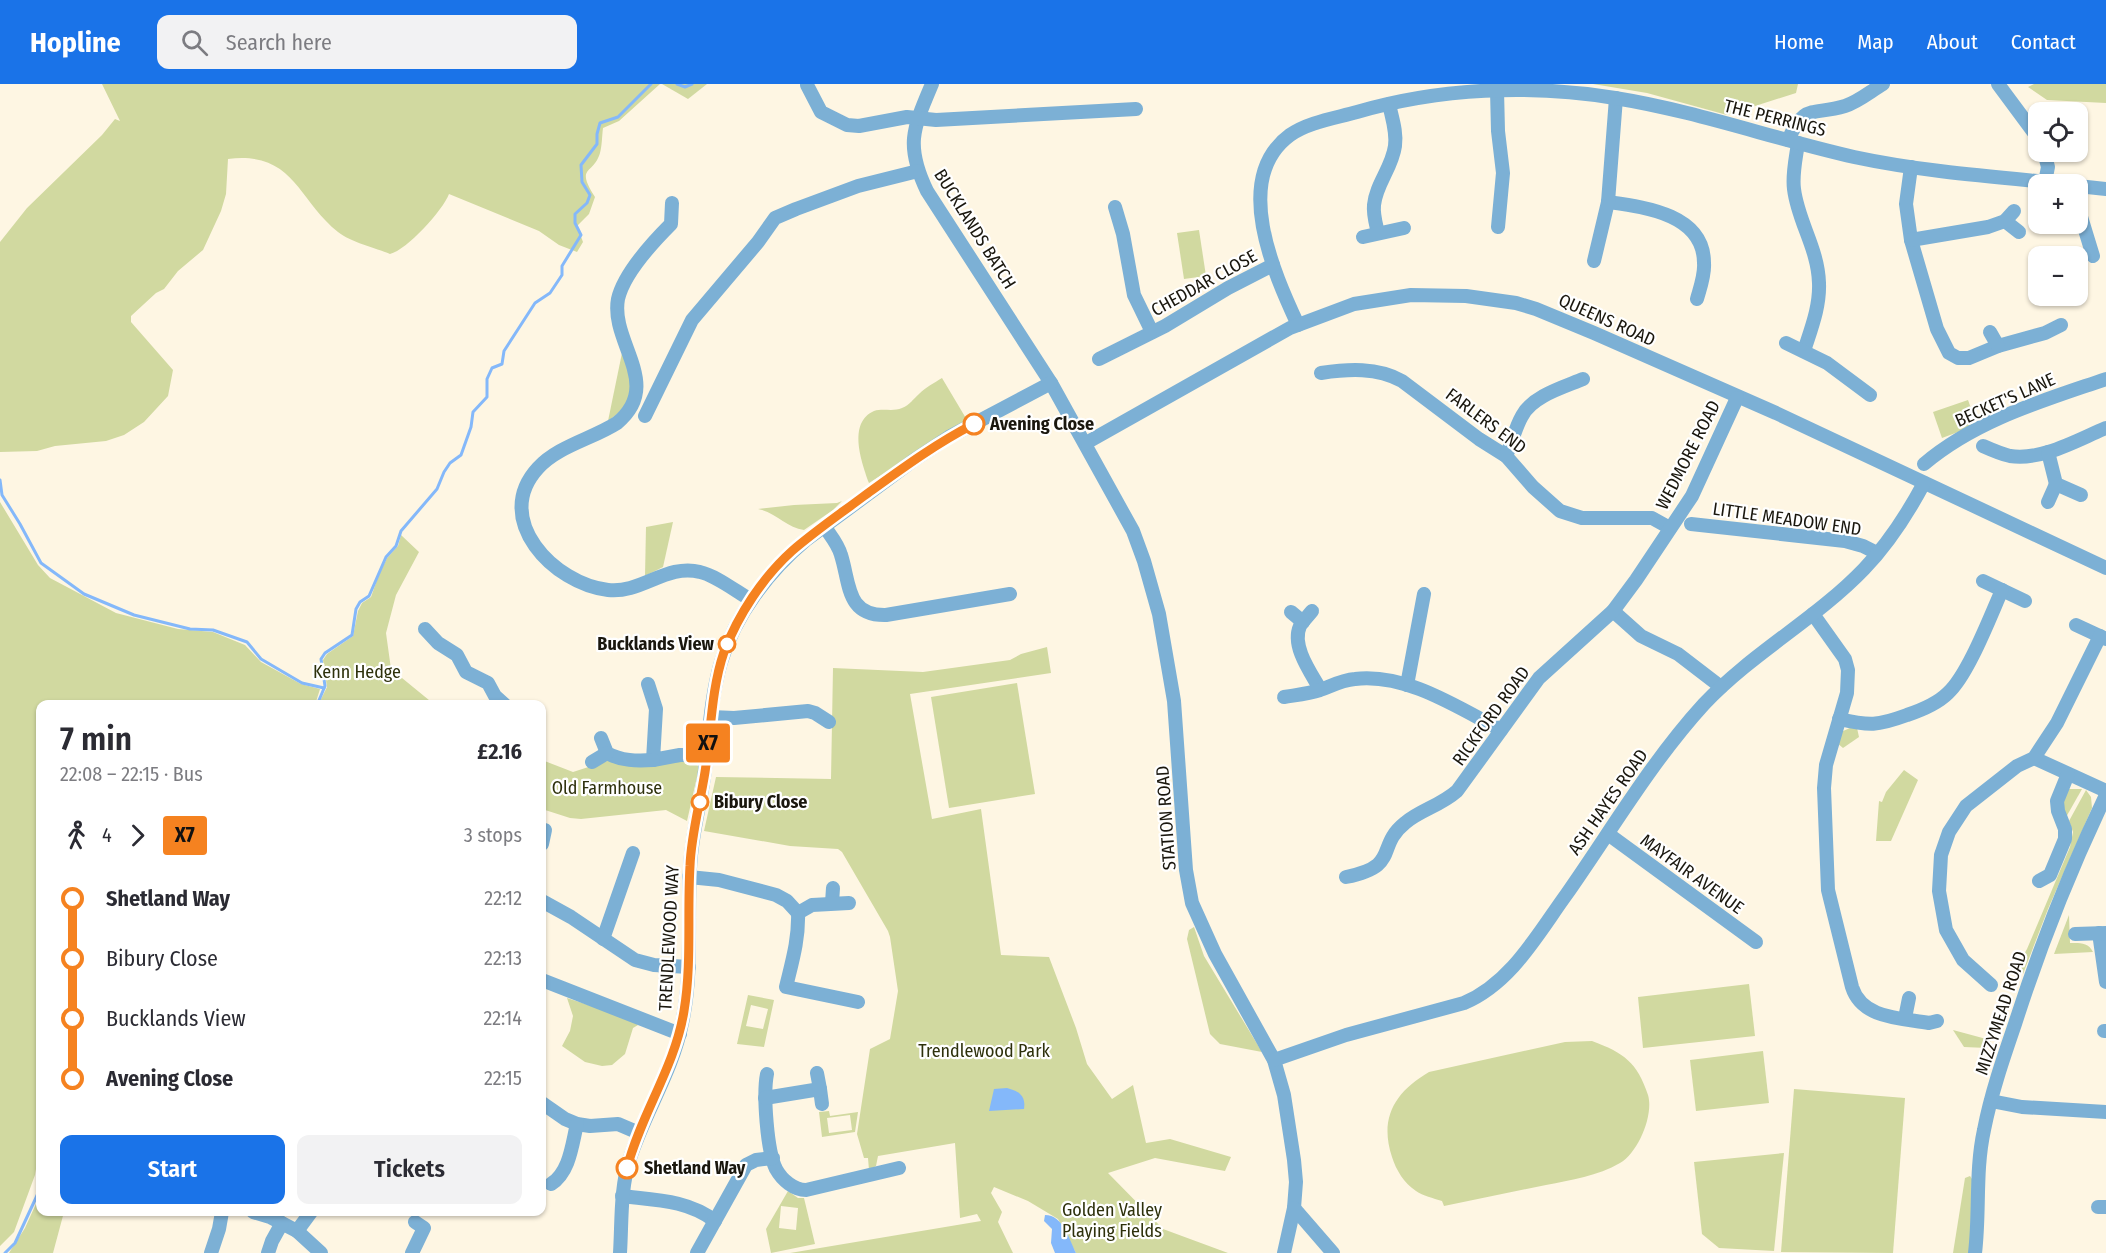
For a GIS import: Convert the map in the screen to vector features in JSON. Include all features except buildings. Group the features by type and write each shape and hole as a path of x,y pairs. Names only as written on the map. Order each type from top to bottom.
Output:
{"street":[{"name":"BUCKLANDS BATCH","path":"932,84 918,118 913,144 918,171 927,191 1051,383"},
{"path":"1804,351 1815,319 1820,285 1816,256 1794,189 1793,141 1797,121 1804,115 1847,105 1883,84"},
{"path":"1998,84 2028,124"},
{"path":"807,85 821,112 847,125 859,126 897,118 936,120 1016,117 1136,109"},
{"path":"1497,90 1503,173 1503,218"},
{"name":"THE PERRINGS","path":"1298,325 1264,237 1263,178 1272,155 1288,137 1300,129 1389,104 1454,93 1497,90 1554,91 1616,98 1854,156 1911,167 2028,180"},
{"path":"1594,261 1608,202 1616,98"},
{"path":"1378,233 1374,218 1374,203 1390,165 1395,143 1395,129 1389,104"},
{"path":"1911,167 1906,204 1911,240 1936,329 1949,353 1958,358 1969,358 1998,346 2045,333 2061,325"},
{"path":"645,416 692,320 758,242 775,218 858,186 918,171"},
{"path":"2088,187 2106,189"},
{"path":"1608,202 1657,212 1693,232 1701,244 1710,277 1697,299"},
{"path":"672,203 671,224 626,280 618,299 619,322 637,385 630,408 617,423 543,463 531,477 523,497 523,520 528,538 545,558 584,591 622,590 670,573 693,570 705,573 751,600"},
{"name":"CHEDDAR CLOSE","path":"1120,214 1134,295 1152,332"},
{"path":"1911,240 1983,228 2009,216 2019,232"},
{"path":"1363,237 1404,228"},
{"path":"2088,233 2094,249"},
{"name":"CHEDDAR CLOSE","path":"1104,352 1152,332 1273,265"},
{"name":"QUEENS ROAD","path":"1086,443 1298,325 1354,304 1411,295 1436,294 1498,299 1536,309 1776,413 2106,568"},
{"path":"1990,332 1998,346"},
{"path":"2045,333 2050,346"},
{"path":"1786,343 1836,368 1866,387"},
{"name":"FARLERS END","path":"1321,373 1338,365 1396,377 1479,439 1506,456 1538,492 1556,508 1567,514 1590,518 1652,518 1670,528"},
{"path":"1506,456 1518,423 1527,408 1575,378"},
{"name":"BECKET'S LANE","path":"1924,465 1944,448 2006,415 2106,379"},
{"name":"STATION ROAD","path":"1051,383 1133,531 1159,614 1174,701 1186,870 1192,903 1215,954 1274,1060 1284,1095 1296,1182 1294,1208 1284,1253"},
{"name":"TRENDLEWOOD WAY","path":"620,1253 622,1196 628,1166 639,1133 672,1060 680,1034 688,989 691,853 719,670 731,636 751,600 791,552 914,460 949,437 1051,383"},
{"name":"WEDMORE ROAD","path":"1670,528 1692,496 1737,398"},
{"path":"1989,445 2003,454 2019,457 2048,452 2106,429"},
{"path":"2048,452 2056,484 2048,502"},
{"name":"ASH HAYES ROAD","path":"1274,1060 1346,1035 1458,1005 1486,992 1513,967 1534,940 1648,774 1704,704 1736,673 1813,614 1856,577 1878,554 1924,483"},
{"path":"2056,484 2080,495"},
{"name":"LITTLE MEADOW END","path":"1691,524 1845,541 1863,546 1878,554"},
{"path":"824,526 841,554 852,598 859,607 874,614 886,615 1010,594"},
{"name":"RICKFORD ROAD","path":"1350,880 1378,866 1394,836 1404,823 1440,804 1457,791 1539,678 1613,611 1670,528"},
{"path":"1983,581 2025,601"},
{"path":"1839,719 1863,724 1881,724 1923,709 1944,697 1960,679 2002,590"},
{"path":"1407,685 1426,610 1424,594"},
{"path":"1312,611 1299,627 1299,646 1320,689"},
{"path":"1613,611 1641,636 1674,651 1721,687"},
{"path":"1291,612 1303,622"},
{"path":"1813,614 1847,664 1848,687 1826,765 1824,783 1829,895 1856,997 1871,1011 1929,1023 1937,1021"},
{"path":"1992,985 1963,960 1946,930 1939,891 1941,855 1952,827 1966,806 2017,766 2034,758 2057,723 2103,638 2076,624"},
{"path":"425,629 438,643 457,655 466,672 488,683 499,700"},
{"path":"1284,697 1363,678 1407,685 1448,702 1501,730"},
{"path":"648,684 656,706 653,760"},
{"path":"711,717 734,718 808,711 829,722"},
{"path":"601,738 607,753 625,760 653,760 680,755 706,754"},
{"path":"592,762 607,753"},
{"path":"2034,758 2106,793"},
{"path":"2039,881 2050,875 2065,839 2065,829 2057,801 2068,774"},
{"name":"MIZZYMEAD ROAD","path":"1975,1253 1978,1165 1983,1130 1991,1101 2026,988 2055,909 2106,793"},
{"name":"MAYFAIR AVENUE","path":"1608,834 1756,942"},
{"path":"603,939 633,862"},
{"path":"689,877 719,880 776,895 787,901 798,913 798,938 784,993 858,1002"},
{"path":"832,903 833,888"},
{"path":"798,913 810,905 849,903"},
{"path":"546,904 571,917 639,962 689,967"},
{"path":"2075,934 2102,933 2106,982"},
{"path":"546,982 680,1034"},
{"path":"1905,1018 1909,998"},
{"path":"817,1072 822,1104"},
{"path":"767,1074 765,1098 775,1167 792,1186 800,1190 811,1189 883,1166 899,1168"},
{"path":"765,1098 820,1089"},
{"path":"1991,1101 2022,1107 2106,1112"},
{"path":"546,1106 577,1124 590,1126 618,1124 639,1133"},
{"path":"559,1183 577,1124"},
{"path":"697,1253 746,1165 753,1161 773,1158"},
{"path":"622,1196 680,1204 698,1210 715,1221"},
{"path":"1294,1208 1333,1253"},
{"path":"204,1253 219,1228 221,1216"},
{"path":"264,1216 297,1231 321,1253"},
{"path":"297,1231 308,1216"},
{"path":"412,1253 424,1228 415,1222"},
{"path":"268,1253 282,1223"}],"green space":[{"path":"102,84 660,84 619,121 603,128 600,153 586,175 586,180 595,197 589,214 577,226 583,242 577,252 559,245 539,231 449,194 440,210 424,228 406,245 390,254 343,236 324,219 281,170 267,162 250,158 228,159 226,194 221,211 203,250 178,271 164,289 156,293 131,316 131,322 173,370 168,396 144,422 124,435 106,441 55,446 37,451 0,452 0,242 27,208 102,135 115,119 120,121"},
{"path":"662,84 707,84 688,99"},
{"path":"1593,84 1798,84 1796,93 1727,115 1647,93"},
{"path":"2034,84 2106,84 2106,103 2047,100 2028,87"},
{"path":"1199,230 1206,276 1184,279 1177,233"},
{"path":"622,353 629,373 630,391 624,406 608,421"},
{"path":"942,378 967,420 869,483 860,455 861,424 874,411 905,407 924,389"},
{"path":"1968,400 1977,425 1942,438 1933,412"},
{"path":"842,501 804,530 758,509 837,503"},
{"path":"0,502 38,565 50,578 116,613 178,629 213,632 245,645 261,662 301,684 320,689 317,700 36,700 36,1169 14,1232 0,1246"},
{"path":"673,522 663,567 645,576 646,527"},
{"name":"Kenn Hedge","path":"401,535 419,552 396,595 386,633 391,669 429,700 320,700 327,687 323,660 327,654 353,636 362,603 371,597 387,558 398,546"},
{"name":"Trendlewood Park","path":"1047,647 1051,673 910,694 932,819 981,809 1001,955 1049,957 1087,1064 1112,1099 1133,1085 1146,1143 1170,1139 1231,1157 1225,1171 1155,1158 1108,1173 1163,1229 1228,1253 1076,1253 1058,1219 1028,1201 994,1187 991,1193 1002,1212 998,1222 1013,1253 790,1253 981,1221 977,1214 960,1218 955,1143 878,1156 876,1166 869,1170 868,1158 864,1158 857,1134 870,1049 890,1039 898,991 888,931 842,852 838,849 790,846 704,831 716,777 831,779 833,668 923,672 1010,660 1021,654"},
{"path":"1017,683 1035,794 949,808 931,697"},
{"path":"1852,727 1857,728 1859,737 1843,748 1837,743 1841,732"},
{"name":"Old Farmhouse","path":"689,758 696,762 699,768 687,821 666,810 581,819 546,810 546,762 573,772 607,761"},
{"path":"1904,770 1918,780 1891,841 1876,841 1879,801 1882,802 1886,792"},
{"path":"2068,789 2082,789 2065,819 2061,804"},
{"path":"2086,790 2091,797 2092,808 2048,909 2023,974 2020,961 2070,847 2073,832 2069,821"},
{"path":"2069,915 2070,943 2086,945 2093,952 2054,954"},
{"path":"1194,927 1204,956 1262,1052 1220,1044 1210,1034 1187,939 1189,930"},
{"path":"1749,984 1755,1036 1643,1048 1638,997"},
{"path":"748,995 774,1000 764,1047 737,1044","holes":["751,1005 768,1009 763,1029 746,1026"]},
{"path":"567,998 628,1018 638,1025 633,1028 625,1054 612,1065 602,1066 585,1062 562,1046 570,1031 573,1016"},
{"path":"1953,1030 1991,1041 1987,1048 1964,1047"},
{"path":"1592,1041 1613,1050 1628,1060 1639,1074 1648,1095 1649,1113 1643,1133 1633,1151 1620,1163 1584,1177 1444,1206 1442,1201 1416,1191 1401,1176 1388,1143 1389,1118 1399,1097 1417,1080 1429,1072 1565,1042"},
{"path":"1763,1051 1769,1103 1696,1111 1690,1060"},
{"path":"1794,1089 1905,1098 1893,1253 1781,1252"},
{"path":"829,1111 830,1116 858,1112 855,1132 822,1137 819,1112","holes":["850,1115 852,1130 829,1133 827,1118"]},
{"path":"1784,1153 1774,1251 1719,1248 1702,1234 1694,1162"},
{"path":"1970,1176 1972,1179 1970,1253 1953,1253 1965,1178"},
{"path":"788,1191 798,1198 804,1198 815,1244 771,1253 766,1229","holes":["781,1206 798,1208 796,1230 779,1228"]},
{"path":"36,1204 36,1216 63,1216 53,1253 9,1253 25,1228"}],"water":[{"path":"1007,1088 1021,1095 1024,1109 989,1111 994,1089"},
{"path":"1045,1215 1061,1223 1076,1253 1055,1253 1051,1243 1052,1229 1044,1221"}],"waterway":[{"path":"319,700 325,686 321,659 325,653 352,635 356,609 360,602 369,596 386,557 396,546 401,531 437,489 450,463 461,455 471,427 473,412 487,397 487,379 492,368 502,364 504,351 535,303 550,293 562,275 562,266 581,235 575,223 575,214 587,203 590,195 582,182 581,165 597,144 600,123 618,117 651,84"},
{"path":"677,84 685,87 692,84"},
{"path":"0,480 2,495 41,563 84,594 134,615 190,629 213,630 247,642 261,659 302,683 324,688"},
{"path":"5,1253 15,1243 36,1198"}],"bus line":[{"name":"X7","path":"627,1168 639,1133 676,1048 682,1023 688,989 690,952 691,853 719,670 731,636 751,600 791,552 914,460 974,424"}],"place":[{"name":"Avening Close","path":"974,424"},
{"name":"Bucklands View","path":"727,644"},
{"name":"Bibury Close","path":"700,802"},
{"name":"Shetland Way","path":"627,1168"}],"park label":[{"name":"Golden Valley Playing Fields","path":"1112,1220"}]}
